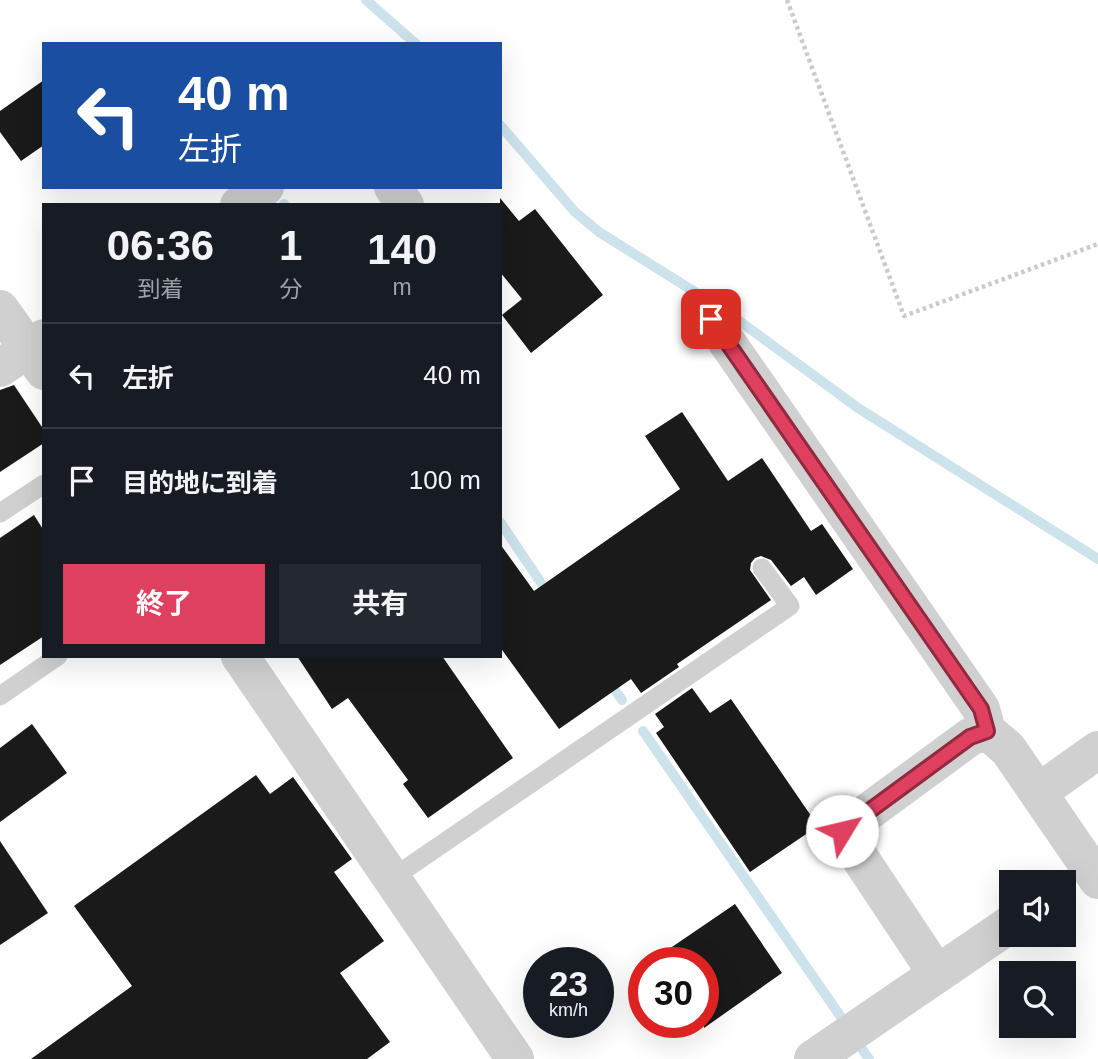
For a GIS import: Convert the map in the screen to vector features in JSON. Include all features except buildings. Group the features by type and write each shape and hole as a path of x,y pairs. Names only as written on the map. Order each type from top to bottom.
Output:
{"street":[{"path":"242,203 262,189"},
{"path":"0,309 29,357"},
{"path":"711,319 981,709 987,731 1008,749 1039,792 1084,878"},
{"path":"241,658 515,1059"},
{"path":"937,974 842,831 970,737 987,731"},
{"path":"1039,792 1098,750"},
{"path":"813,1059 999,932"}],"lane":[{"path":"0,513 42,485"},
{"path":"391,879 790,606 762,568"},
{"path":"0,696 55,658"}],"path":[{"path":"787,0 904,316 1098,244"}],"waterway":[{"path":"366,0 414,42"},
{"path":"502,127 575,212 599,232 727,312 858,408 1098,559"},
{"path":"502,525 550,596"},
{"path":"608,680 622,700"},
{"path":"643,731 841,1017"},
{"path":"860,1046 869,1059"}],"route":[{"path":"711,319 981,709 987,731 970,737 842,831"}]}
